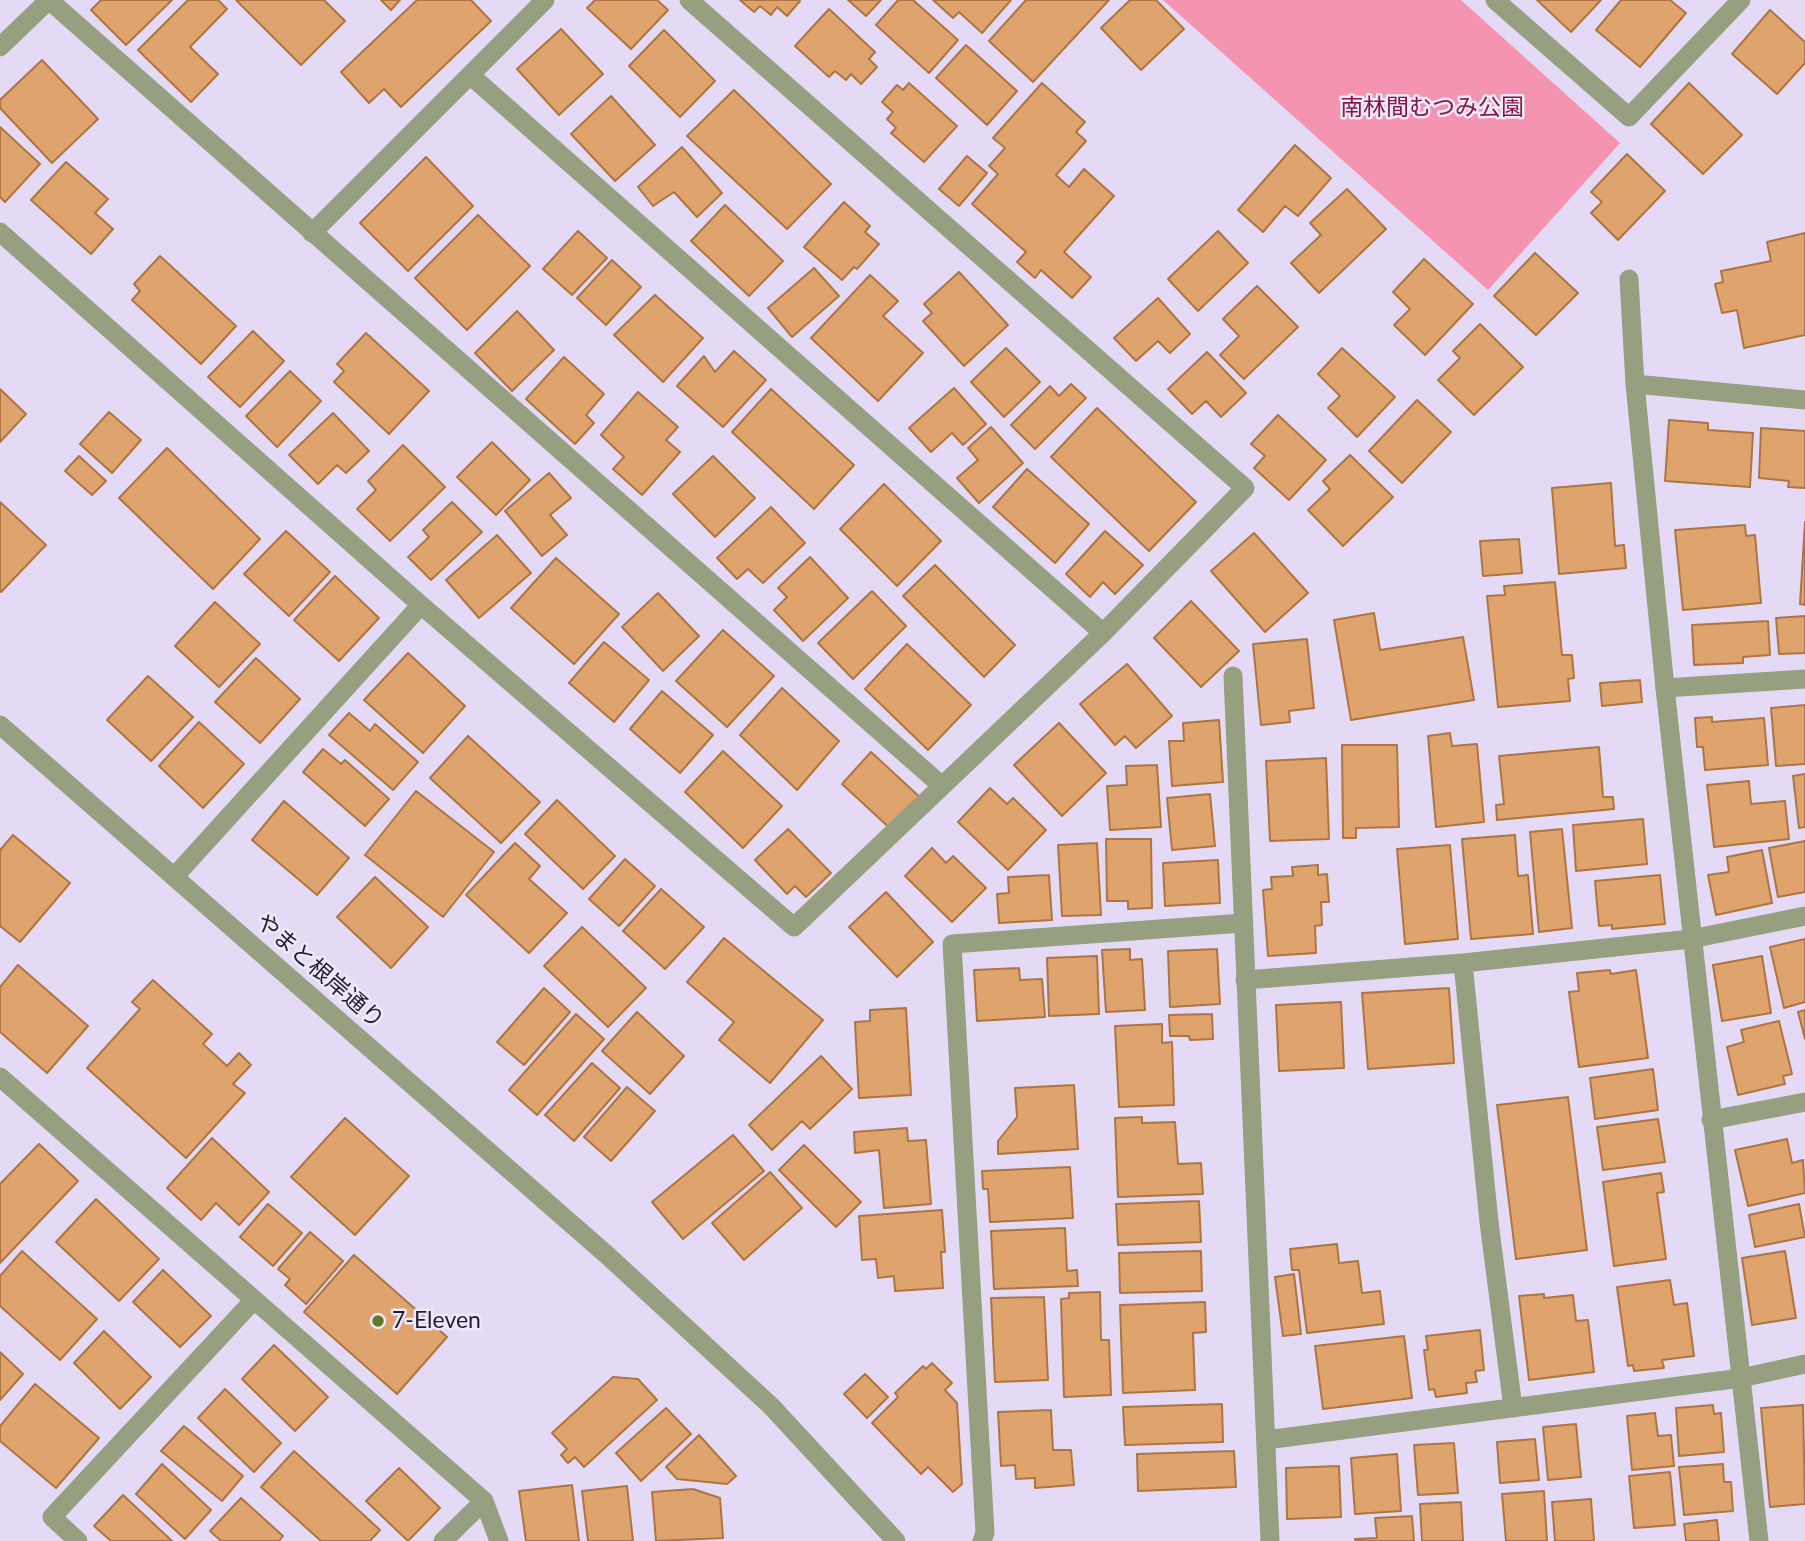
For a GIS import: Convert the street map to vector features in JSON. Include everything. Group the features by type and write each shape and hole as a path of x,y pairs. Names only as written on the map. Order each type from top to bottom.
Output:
{"street":[{"path":"0,47 49,0 942,786"},
{"path":"312,233 545,0"},
{"path":"0,232 421,605 794,927 1103,633 1245,488 690,0"},
{"path":"1495,0 1629,117 1741,0"},
{"path":"470,75 1103,633"},
{"path":"1629,279 1635,384 1664,688 1759,1541"},
{"path":"1635,384 1805,400"},
{"path":"174,877 421,605"},
{"path":"1233,676 1270,1541"},
{"path":"1664,688 1805,679"},
{"name":"やまと根岸通り","path":"0,725 607,1255 771,1406 896,1541"},
{"path":"1245,980 1463,964 1691,939 1805,916"},
{"path":"982,1541 985,1533 952,944 1242,923"},
{"path":"1463,964 1489,1222 1513,1408"},
{"path":"0,1077 484,1501 499,1541"},
{"path":"1711,1120 1805,1102"},
{"path":"79,1541 52,1517 254,1300"},
{"path":"1266,1440 1741,1378 1805,1364"},
{"path":"443,1541 484,1501"}],"green space":[{"name":"南林間むつみ公園","path":"1163,0 1461,0 1620,143 1488,290"}],"building":[{"path":"101,0 172,0 126,45 91,10"},
{"path":"188,0 218,0 227,9 190,47 218,74 191,102 138,50"},
{"path":"236,0 324,0 345,21 301,65"},
{"path":"381,0 400,0 391,10"},
{"path":"417,0 471,0 491,21 401,107 384,89 369,103 341,72"},
{"path":"595,0 657,0 668,10 631,49 587,8"},
{"path":"740,0 800,1 787,16 777,7 771,15 760,6 754,12"},
{"path":"848,0 881,0 866,16"},
{"path":"898,0 913,0 958,40 929,73 876,25"},
{"path":"933,0 1011,0 982,33 959,12 953,18"},
{"path":"1026,0 1109,0 1033,82 989,41"},
{"path":"1130,0 1156,0 1184,29 1141,70 1101,28"},
{"path":"1537,0 1601,0 1571,32"},
{"path":"1621,0 1670,0 1686,13 1640,67 1596,30"},
{"path":"829,9 875,52 869,59 877,67 861,84 851,74 846,80 835,71 829,77 795,46"},
{"path":"1770,10 1805,42 1805,63 1777,94 1732,54"},
{"path":"561,29 603,74 559,115 517,69"},
{"path":"664,30 715,81 680,117 629,66"},
{"path":"966,45 1017,91 987,125 936,78"},
{"path":"42,60 98,119 52,163 0,108 0,100"},
{"path":"909,83 957,126 924,162 891,133 896,128 887,119 893,112 882,102 897,85 903,90"},
{"path":"1042,83 1085,122 1076,132 1086,141 1056,175 1069,187 1084,169 1114,196 1064,252 1091,277 1072,298 1041,270 1035,278 1017,262 1026,252 972,204 998,174 989,166 1005,148 993,138"},
{"path":"1689,83 1742,135 1703,174 1651,124"},
{"path":"734,90 831,184 787,229 687,136"},
{"path":"611,96 655,145 615,181 571,134"},
{"path":"0,127 40,164 5,202 0,197"},
{"path":"1295,145 1331,178 1298,216 1285,206 1263,232 1238,210"},
{"path":"682,147 722,193 697,217 674,192 653,206 638,187"},
{"path":"1627,154 1665,191 1618,240 1591,213 1602,202 1591,192"},
{"path":"967,156 987,173 959,206 939,189"},
{"path":"426,157 473,206 408,271 360,223"},
{"path":"66,162 108,199 95,213 113,229 91,254 31,200"},
{"path":"1347,189 1386,229 1319,293 1291,263 1321,235 1310,223"},
{"path":"844,202 870,226 865,232 879,244 857,269 854,267 842,280 804,247"},
{"path":"725,205 783,261 749,296 691,241"},
{"path":"478,215 530,266 467,330 415,278"},
{"path":"578,231 607,258 572,295 543,269"},
{"path":"1218,231 1248,263 1198,311 1168,279"},
{"path":"1805,233 1805,335 1744,348 1737,310 1722,313 1715,284 1723,282 1721,271 1771,261 1767,242"},
{"path":"1535,253 1578,293 1536,335 1494,296"},
{"path":"160,256 236,326 201,364 132,300 140,291 134,284"},
{"path":"1424,259 1473,304 1425,355 1394,325 1410,309 1393,292"},
{"path":"612,260 641,287 606,325 577,298"},
{"path":"814,268 839,296 792,337 768,308"},
{"path":"959,272 1008,325 964,366 923,321 932,313 924,304"},
{"path":"870,275 898,301 883,316 923,353 878,401 811,338"},
{"path":"1257,286 1298,327 1244,379 1220,355 1239,336 1223,319"},
{"path":"655,295 703,338 663,382 614,335"},
{"path":"1158,298 1190,334 1170,353 1158,341 1136,361 1114,338"},
{"path":"517,311 554,350 512,391 475,353"},
{"path":"1480,324 1523,367 1474,415 1438,380 1460,358 1453,351"},
{"path":"253,331 284,361 240,407 208,377"},
{"path":"366,333 429,391 389,434 334,382 344,371 337,364"},
{"path":"1006,348 1040,382 1004,417 971,382"},
{"path":"1342,348 1395,397 1357,437 1328,408 1340,396 1318,374"},
{"path":"734,351 766,380 723,427 677,386 704,356 715,372"},
{"path":"1207,352 1246,393 1221,417 1206,401 1192,414 1168,389"},
{"path":"564,357 604,394 586,415 594,423 575,444 526,399"},
{"path":"290,371 321,401 277,447 246,416"},
{"path":"1071,384 1086,398 1035,449 1011,425 1050,386 1059,396"},
{"path":"954,388 986,424 963,445 952,433 931,452 909,428"},
{"path":"0,389 26,414 0,442"},
{"path":"771,389 854,465 814,509 732,432"},
{"path":"638,392 678,427 666,440 680,452 642,495 613,469 624,457 601,435"},
{"path":"1417,400 1451,432 1402,483 1369,451"},
{"path":"1097,408 1196,502 1149,551 1051,457"},
{"path":"109,412 141,440 112,473 80,444"},
{"path":"333,413 369,451 346,473 337,465 318,484 289,455"},
{"path":"1278,415 1326,460 1289,500 1254,468 1265,456 1251,444"},
{"path":"1669,420 1708,423 1708,430 1753,433 1750,487 1665,481"},
{"path":"991,427 1023,463 979,503 957,478 978,460 968,448"},
{"path":"1761,428 1805,431 1805,488 1788,487 1789,481 1759,478"},
{"path":"492,442 530,480 496,515 457,477"},
{"path":"403,445 445,487 390,541 357,509 376,490 368,481"},
{"path":"167,448 260,539 213,589 119,498"},
{"path":"1350,455 1393,497 1343,546 1308,510 1330,489 1323,481"},
{"path":"79,456 106,481 92,495 65,471"},
{"path":"713,456 755,498 715,537 673,494"},
{"path":"1027,469 1089,524 1055,563 993,507"},
{"path":"549,473 571,498 550,515 567,535 542,556 505,511"},
{"path":"1611,483 1615,546 1624,545 1626,568 1559,574 1552,488"},
{"path":"884,484 941,541 897,586 840,529"},
{"path":"0,502 46,545 1,592 0,591"},
{"path":"452,502 482,532 431,580 408,557 429,537 423,530"},
{"path":"771,507 805,543 763,583 748,569 737,579 717,558"},
{"path":"1805,522 1805,605 1800,604"},
{"path":"1745,525 1746,536 1755,535 1761,603 1683,610 1675,530"},
{"path":"286,531 330,572 289,616 244,574"},
{"path":"1105,531 1143,565 1115,594 1103,582 1090,597 1066,574"},
{"path":"1254,533 1308,593 1265,632 1211,571"},
{"path":"497,535 531,573 479,618 446,580"},
{"path":"1519,539 1522,573 1483,576 1480,541"},
{"path":"810,557 848,598 803,641 774,610 787,597 778,588"},
{"path":"556,558 619,614 574,664 511,608"},
{"path":"935,565 1015,645 984,677 903,596"},
{"path":"335,576 379,618 339,661 294,620"},
{"path":"1555,582 1562,655 1572,655 1574,678 1568,679 1570,701 1498,707 1487,596 1505,595 1504,586"},
{"path":"872,591 906,626 853,679 818,643"},
{"path":"658,593 699,636 663,671 622,627"},
{"path":"1191,601 1239,651 1201,687 1154,638"},
{"path":"215,602 260,644 219,687 175,646"},
{"path":"1374,613 1380,650 1463,637 1474,700 1351,720 1334,620"},
{"path":"1805,616 1805,653 1779,654 1776,618"},
{"path":"1768,621 1770,655 1743,657 1743,663 1694,665 1692,625"},
{"path":"723,630 774,676 727,727 676,681"},
{"path":"1307,639 1314,708 1289,711 1290,722 1261,725 1253,644"},
{"path":"604,642 649,680 614,722 569,683"},
{"path":"907,644 971,705 928,750 865,689"},
{"path":"408,653 465,706 423,753 364,700"},
{"path":"256,658 300,699 260,743 215,702"},
{"path":"1127,664 1172,716 1136,748 1125,736 1115,745 1080,704"},
{"path":"148,676 193,717 151,761 107,720"},
{"path":"1640,680 1642,702 1602,706 1600,683"},
{"path":"782,688 839,741 797,790 740,735"},
{"path":"662,691 713,735 680,773 630,729"},
{"path":"1805,705 1805,764 1776,766 1771,708"},
{"path":"349,713 370,731 375,724 418,762 393,790 329,735"},
{"path":"1712,717 1712,722 1764,718 1768,765 1705,770 1703,747 1697,747 1695,718"},
{"path":"1219,720 1223,782 1172,786 1169,741 1184,741 1183,723"},
{"path":"199,722 244,764 203,808 159,766"},
{"path":"1059,723 1106,773 1062,816 1014,765"},
{"path":"1450,733 1452,746 1477,744 1484,822 1436,827 1428,736"},
{"path":"468,736 540,802 501,843 430,778"},
{"path":"1342,745 1397,745 1399,827 1356,828 1356,838 1343,838"},
{"path":"1599,747 1603,797 1613,797 1614,809 1497,820 1496,805 1504,804 1499,756"},
{"path":"323,749 341,764 345,760 389,799 365,826 303,772"},
{"path":"723,751 782,806 743,848 685,792"},
{"path":"871,752 923,800 894,832 842,784"},
{"path":"1326,758 1329,839 1270,841 1266,761"},
{"path":"1157,765 1161,827 1110,830 1107,786 1127,785 1126,766"},
{"path":"1805,774 1805,827 1799,828 1793,776"},
{"path":"1749,781 1751,804 1785,801 1789,839 1714,847 1707,785"},
{"path":"990,788 1007,804 1013,798 1046,830 1008,870 958,822"},
{"path":"416,791 494,852 443,917 365,855"},
{"path":"1210,794 1215,846 1172,850 1167,798"},
{"path":"557,800 615,856 583,889 525,834"},
{"path":"284,801 349,858 317,895 252,840"},
{"path":"1643,819 1647,864 1576,871 1573,825"},
{"path":"788,829 831,873 806,897 795,886 787,894 755,860"},
{"path":"1562,829 1572,928 1539,932 1530,832"},
{"path":"13,835 70,883 20,942 0,926 0,850"},
{"path":"1515,835 1518,876 1528,875 1533,934 1471,939 1462,839"},
{"path":"1106,839 1151,839 1152,908 1128,909 1128,901 1107,901"},
{"path":"1805,841 1805,892 1778,897 1769,848"},
{"path":"515,843 540,866 529,879 567,913 529,953 466,895"},
{"path":"1097,843 1101,915 1062,916 1058,845"},
{"path":"1450,845 1458,939 1405,944 1397,849"},
{"path":"932,848 946,863 953,856 986,888 952,922 905,876"},
{"path":"1762,850 1772,903 1716,915 1708,875 1729,872 1727,857"},
{"path":"625,859 655,886 619,926 589,899"},
{"path":"1218,860 1220,903 1165,906 1163,863"},
{"path":"1318,865 1318,875 1327,874 1329,902 1321,902 1322,925 1315,926 1316,953 1268,956 1263,890 1272,889 1271,877 1293,876 1292,867"},
{"path":"1049,875 1052,920 999,923 997,894 1009,893 1008,877"},
{"path":"1660,875 1665,924 1612,929 1612,925 1599,926 1595,881"},
{"path":"375,877 428,927 391,968 337,917"},
{"path":"661,889 704,927 665,969 623,931"},
{"path":"886,892 933,942 897,977 849,927"},
{"path":"582,927 646,988 608,1027 544,966"},
{"path":"724,938 823,1020 770,1083 719,1040 734,1022 687,982"},
{"path":"1805,939 1805,1002 1784,1008 1770,947"},
{"path":"1130,949 1130,960 1142,959 1145,1010 1106,1012 1102,950"},
{"path":"1217,949 1220,1004 1170,1007 1168,951"},
{"path":"1097,956 1099,1014 1049,1016 1047,958"},
{"path":"1762,956 1771,1013 1722,1021 1713,965"},
{"path":"18,965 88,1026 47,1073 0,1032 0,987"},
{"path":"1019,968 1020,980 1042,979 1045,1017 977,1021 974,970"},
{"path":"1610,970 1611,974 1636,970 1648,1058 1579,1067 1569,992 1579,991 1577,973"},
{"path":"153,980 212,1034 203,1044 227,1066 239,1053 251,1065 233,1084 245,1093 186,1158 87,1068 140,1009 132,1002"},
{"path":"544,988 570,1012 524,1065 497,1042"},
{"path":"1449,988 1454,1063 1368,1069 1362,993"},
{"path":"1341,1002 1344,1068 1279,1071 1276,1005"},
{"path":"906,1008 911,1095 859,1098 855,1022 870,1021 870,1010"},
{"path":"1805,1010 1805,1039 1798,1012"},
{"path":"637,1012 684,1056 650,1094 602,1051"},
{"path":"576,1014 604,1039 537,1115 509,1090"},
{"path":"1212,1014 1213,1039 1190,1040 1189,1036 1170,1036 1169,1015"},
{"path":"1779,1021 1792,1074 1783,1076 1785,1084 1738,1095 1727,1047 1744,1042 1741,1030"},
{"path":"1162,1024 1162,1043 1172,1042 1174,1105 1119,1107 1115,1026"},
{"path":"821,1056 852,1089 810,1129 802,1121 772,1150 749,1125"},
{"path":"592,1063 620,1088 574,1141 545,1115"},
{"path":"1653,1069 1658,1110 1595,1119 1590,1078"},
{"path":"1074,1085 1078,1149 998,1154 998,1141 1017,1117 1015,1088"},
{"path":"627,1087 655,1111 611,1161 584,1137"},
{"path":"1568,1097 1587,1250 1516,1259 1497,1105"},
{"path":"1142,1117 1142,1123 1175,1122 1178,1164 1201,1163 1203,1194 1118,1197 1115,1118"},
{"path":"345,1118 409,1176 355,1235 291,1177"},
{"path":"1658,1119 1665,1162 1603,1170 1597,1127"},
{"path":"907,1128 908,1141 926,1140 931,1204 884,1208 879,1150 855,1153 854,1132"},
{"path":"733,1135 764,1171 683,1239 652,1202"},
{"path":"212,1138 269,1192 239,1225 216,1203 201,1220 167,1188"},
{"path":"1787,1139 1792,1163 1803,1160 1805,1193 1748,1206 1735,1150"},
{"path":"39,1144 78,1181 0,1263 0,1184"},
{"path":"804,1145 861,1202 836,1227 779,1170"},
{"path":"1070,1167 1073,1218 990,1222 988,1189 983,1189 982,1171"},
{"path":"770,1172 802,1208 744,1260 712,1223"},
{"path":"1661,1173 1664,1192 1657,1193 1666,1259 1614,1266 1603,1182"},
{"path":"96,1199 159,1259 119,1301 56,1242"},
{"path":"1199,1201 1201,1242 1118,1245 1116,1204"},
{"path":"268,1204 302,1233 273,1266 240,1237"},
{"path":"1799,1204 1805,1237 1755,1247 1749,1215"},
{"path":"942,1210 945,1252 941,1252 943,1288 895,1291 894,1276 878,1278 876,1259 862,1260 859,1216"},
{"path":"1065,1228 1067,1271 1077,1270 1078,1286 994,1289 991,1231"},
{"path":"310,1232 343,1261 306,1304 285,1285 290,1279 278,1269"},
{"path":"1337,1244 1339,1263 1358,1261 1362,1293 1380,1291 1384,1324 1307,1333 1299,1270 1292,1270 1290,1249"},
{"path":"22,1251 97,1319 60,1360 0,1306 0,1276"},
{"path":"1201,1251 1202,1291 1120,1293 1119,1253"},
{"path":"1785,1251 1796,1318 1752,1325 1742,1258"},
{"path":"354,1255 447,1337 397,1394 304,1312"},
{"path":"163,1270 211,1316 180,1347 133,1302"},
{"path":"1294,1274 1301,1334 1283,1336 1275,1277"},
{"path":"1670,1280 1674,1305 1687,1303 1694,1356 1662,1360 1664,1368 1634,1371 1633,1365 1628,1366 1617,1287"},
{"path":"1100,1292 1101,1340 1109,1340 1111,1395 1064,1397 1061,1299 1069,1298 1069,1293"},
{"path":"1544,1294 1544,1298 1573,1295 1576,1321 1588,1320 1594,1372 1529,1380 1519,1296"},
{"path":"1044,1297 1048,1380 995,1382 991,1298"},
{"path":"1205,1302 1206,1332 1193,1333 1195,1390 1123,1393 1120,1305"},
{"path":"1480,1330 1484,1370 1475,1371 1477,1382 1466,1383 1467,1393 1436,1397 1434,1389 1429,1390 1424,1350 1428,1350 1426,1336"},
{"path":"104,1331 151,1377 120,1409 74,1363"},
{"path":"1404,1336 1412,1398 1323,1409 1315,1346"},
{"path":"274,1345 328,1397 295,1431 242,1379"},
{"path":"0,1352 23,1374 0,1400"},
{"path":"932,1363 952,1383 945,1390 957,1403 962,1484 953,1492 928,1467 921,1474 872,1423 898,1397 895,1393 923,1366 926,1369"},
{"path":"865,1374 888,1397 867,1418 844,1394"},
{"path":"613,1377 638,1379 657,1400 584,1467 575,1457 568,1463 561,1455 567,1449 552,1433"},
{"path":"35,1384 99,1438 56,1488 0,1441 0,1426"},
{"path":"225,1389 281,1443 254,1472 198,1418"},
{"path":"1222,1404 1223,1442 1125,1445 1123,1407"},
{"path":"1713,1405 1714,1414 1721,1413 1724,1452 1679,1456 1676,1408"},
{"path":"1803,1405 1805,1504 1770,1507 1761,1408"},
{"path":"666,1408 691,1434 641,1481 616,1453"},
{"path":"1051,1410 1053,1450 1071,1450 1074,1485 1035,1488 1035,1478 1016,1479 1015,1465 1001,1466 998,1412"},
{"path":"1655,1413 1658,1436 1671,1435 1674,1466 1632,1470 1627,1416"},
{"path":"1576,1424 1581,1477 1548,1480 1543,1427"},
{"path":"184,1426 243,1476 222,1501 161,1451"},
{"path":"699,1435 736,1476 727,1484 677,1479 666,1467"},
{"path":"1535,1439 1539,1480 1500,1483 1497,1442"},
{"path":"1454,1443 1458,1493 1418,1495 1414,1445"},
{"path":"294,1451 380,1530 370,1541 321,1541 261,1487"},
{"path":"1234,1451 1236,1487 1138,1491 1137,1454"},
{"path":"1397,1454 1401,1511 1355,1514 1351,1458"},
{"path":"162,1464 211,1510 185,1539 136,1494"},
{"path":"1723,1464 1724,1482 1731,1482 1733,1511 1684,1515 1679,1467"},
{"path":"1339,1466 1341,1517 1287,1519 1286,1468"},
{"path":"399,1468 440,1508 408,1541 366,1501"},
{"path":"1670,1472 1675,1525 1634,1528 1629,1476"},
{"path":"572,1485 579,1541 526,1541 519,1491"},
{"path":"627,1486 633,1541 588,1541 582,1491"},
{"path":"693,1489 720,1498 723,1538 656,1541 652,1492"},
{"path":"1544,1491 1547,1541 1506,1541 1502,1494"},
{"path":"123,1495 172,1541 111,1541 94,1526"},
{"path":"241,1498 283,1536 279,1541 221,1541 210,1531"},
{"path":"1591,1499 1594,1541 1555,1541 1552,1502"},
{"path":"1461,1502 1463,1541 1422,1541 1420,1504"},
{"path":"1412,1516 1414,1541 1355,1539 1377,1538 1375,1518"},
{"path":"1717,1520 1719,1541 1686,1541 1684,1524"}],"place":[{"name":"7-Eleven","path":"378,1321"}]}
